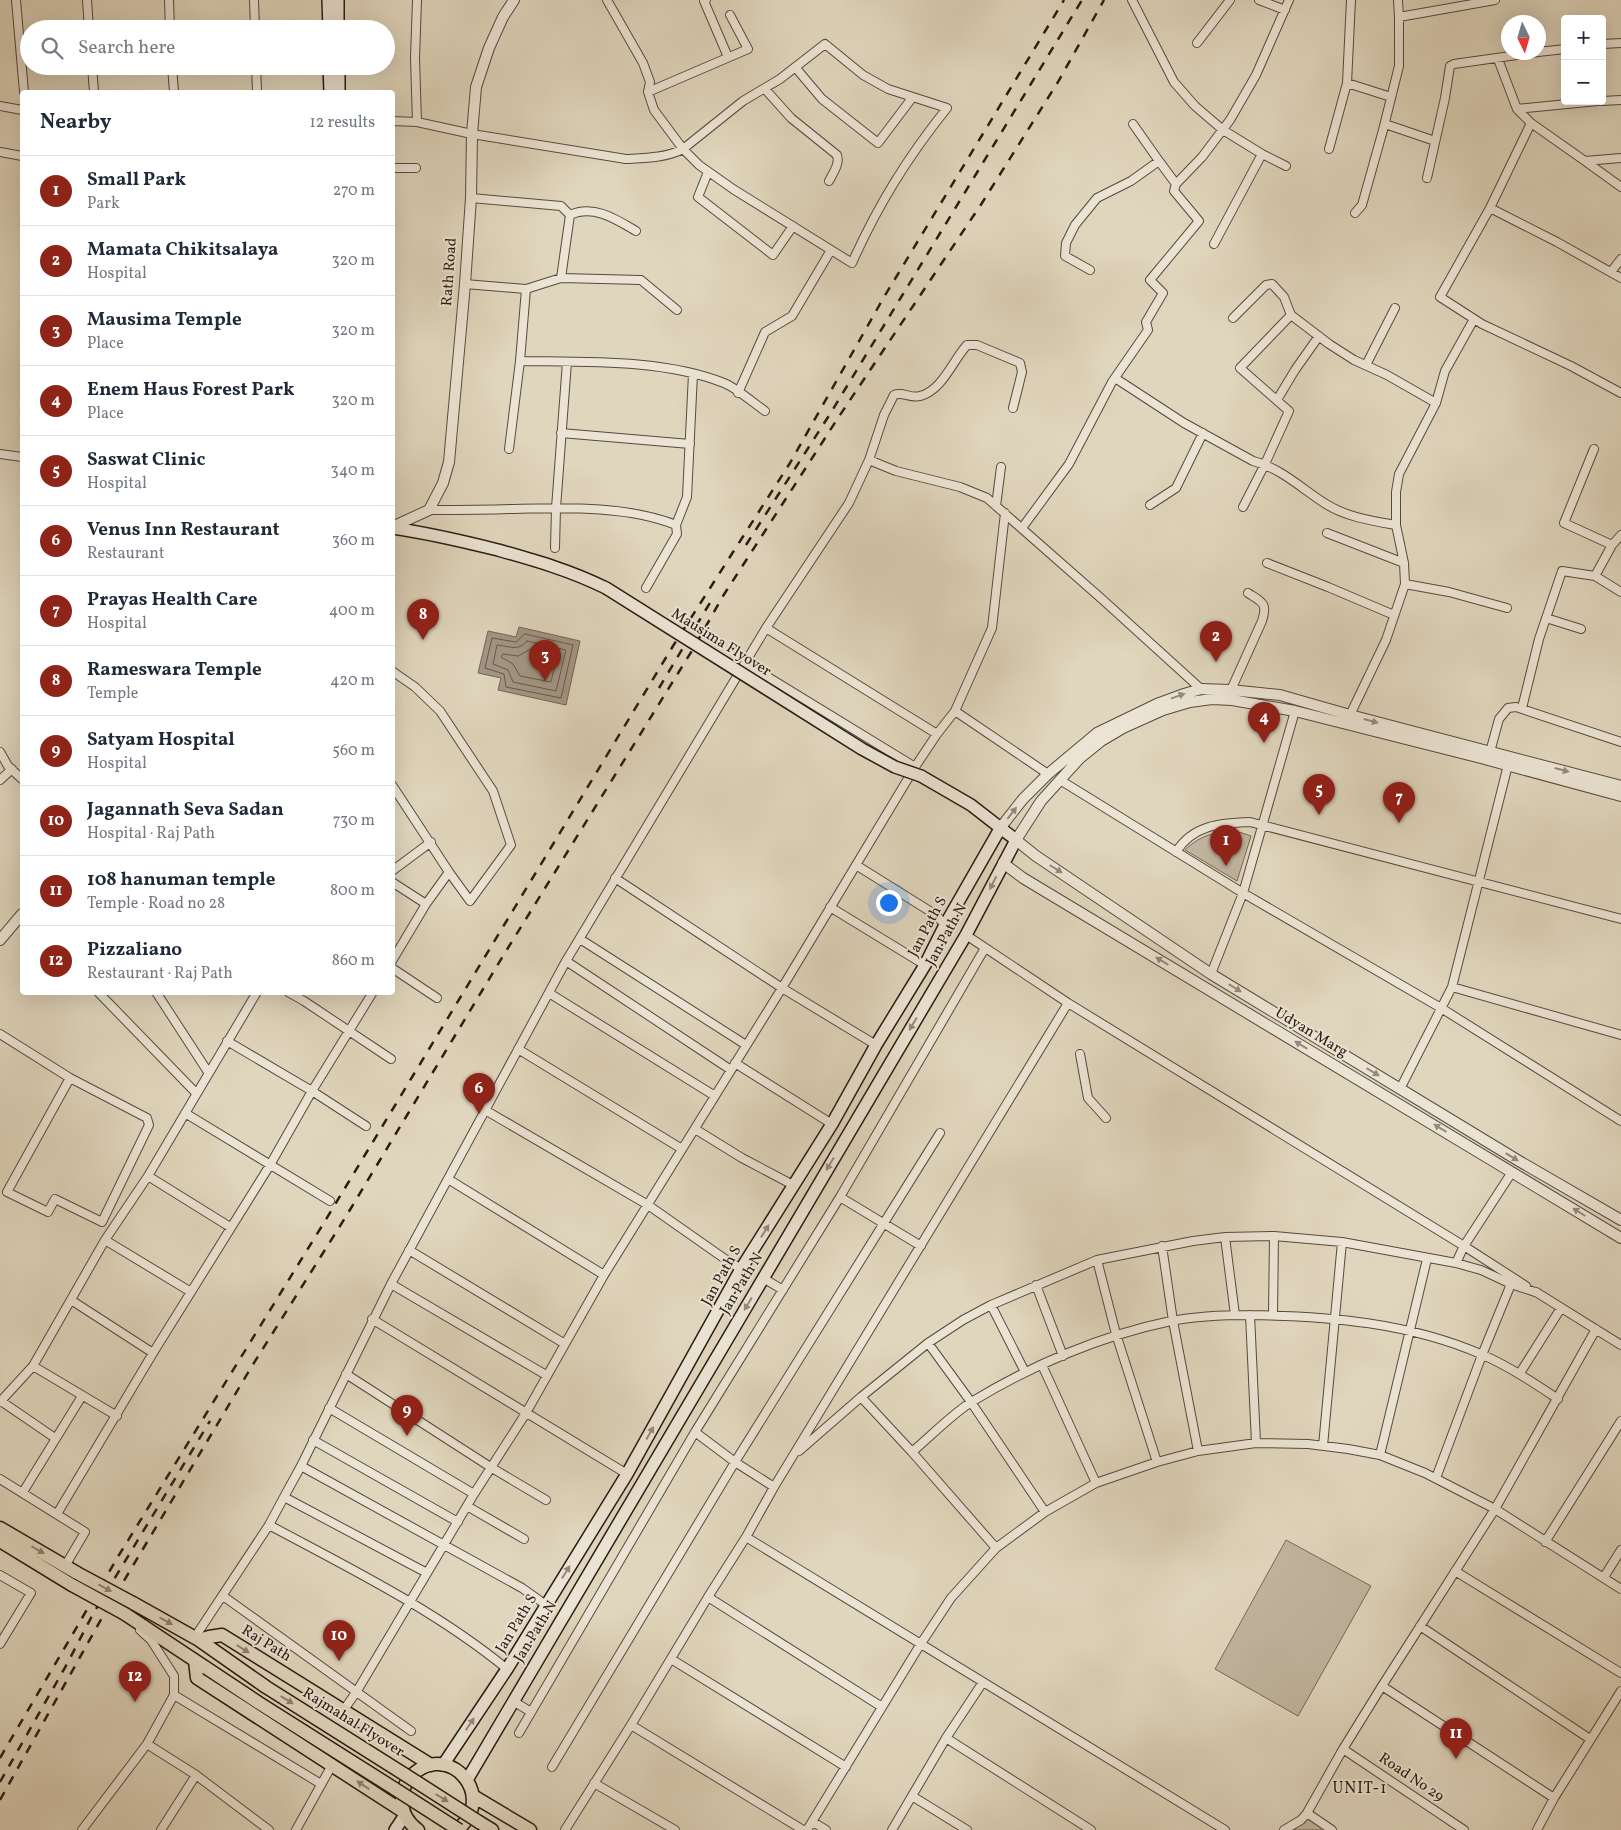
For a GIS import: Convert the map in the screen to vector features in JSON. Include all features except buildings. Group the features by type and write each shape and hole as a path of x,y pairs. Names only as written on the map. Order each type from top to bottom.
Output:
{"main road":[{"path":"328,0 329,20"},
{"path":"338,0 338,20"},
{"path":"330,75 330,90"},
{"path":"339,75 339,90"},
{"name":"Mausima Flyover","path":"395,528 443,536 552,565 580,575 606,588 862,749 895,767 918,772 1002,827"},
{"name":"Udyan Marg","path":"1002,827 1016,840"},
{"name":"Jan Path S","path":"437,1765 507,1669 627,1474 741,1269 832,1124 876,1045 925,965 945,925 1002,827"},
{"name":"Jan Path N","path":"467,1780 966,935 1016,840"},
{"name":"Udyan Marg","path":"987,853 1003,863"},
{"path":"0,1528 65,1566 74,1579 125,1614 458,1830 470,1816 473,1806 473,1796 467,1780"},
{"path":"0,1541 74,1579 133,1603 197,1639"},
{"name":"Raj Path","path":"197,1639 222,1635 343,1710 437,1765 452,1768 467,1780"},
{"name":"Rajmahal Flyover","path":"197,1639 266,1687 404,1774 474,1826 492,1830"},
{"path":"195,1661 197,1678 404,1814 418,1830"},
{"path":"395,1830 404,1814 402,1792 406,1782 421,1768 437,1765"},
{"path":"473,1796 530,1830"},
{"path":"474,1826 477,1817 494,1809"}],"street":[{"path":"16,0 20,46"},
{"path":"87,0 88,20"},
{"path":"169,0 170,20"},
{"path":"254,0 255,20"},
{"path":"417,0 415,58 417,122"},
{"name":"Rath Road","path":"429,510 443,482 449,462 465,284 476,87 488,48 503,17 514,0"},
{"path":"395,121 417,122 472,134 626,159 667,155 683,149 743,101 765,89 825,44 863,75 888,89 947,108 908,158 869,224 852,263 733,189 708,172 683,149 654,110 648,92 650,82 643,63 607,0"},
{"path":"706,0 704,1 728,57"},
{"path":"1132,0 1174,82 1195,106 1223,130 1286,166"},
{"path":"1196,43 1230,0"},
{"path":"1260,0 1285,10"},
{"path":"1022,528 1069,464 1116,378 1148,330 1146,322 1162,293 1150,280 1199,220 1174,191 1176,184 1202,157 1223,130 1256,75 1289,0"},
{"path":"1330,149 1347,83 1351,0"},
{"path":"1355,213 1362,205 1399,66 1398,0"},
{"path":"1399,17 1495,0"},
{"path":"648,92 748,49 730,15"},
{"path":"1606,44 1621,43"},
{"path":"1546,51 1561,49"},
{"path":"1426,178 1445,98 1450,66 1501,58"},
{"path":"1498,59 1517,109 1531,124 1621,187"},
{"path":"795,67 822,98 878,142 912,98"},
{"path":"23,75 24,90"},
{"path":"93,75 94,90"},
{"path":"173,75 174,90"},
{"path":"256,75 257,90"},
{"path":"1347,83 1391,97"},
{"path":"765,89 791,118 837,155 837,165 829,181"},
{"path":"1606,101 1621,100"},
{"path":"1517,109 1561,105"},
{"path":"0,106 20,110"},
{"path":"1133,124 1176,184"},
{"path":"1385,124 1435,141"},
{"path":"1531,124 1490,208 1440,297 1474,319 1571,366 1621,393"},
{"path":"0,152 20,156"},
{"path":"1214,244 1262,154"},
{"path":"1585,161 1621,158"},
{"path":"1090,270 1065,256 1066,243 1076,225 1097,198 1131,181 1160,161"},
{"path":"395,168 416,168"},
{"path":"708,172 698,196 773,255 793,226"},
{"path":"471,198 562,206 570,215 561,278"},
{"path":"1490,208 1621,278"},
{"path":"570,215 578,212 593,211 614,219 636,231"},
{"path":"738,393 765,332 792,316 831,250"},
{"path":"1610,272 1621,259"},
{"path":"465,284 526,289 561,278 641,280 677,310"},
{"path":"1232,318 1266,285 1272,284 1284,297 1291,315 1319,336 1354,360 1387,375 1436,403"},
{"path":"509,449 520,361 526,289"},
{"path":"1366,365 1395,308"},
{"path":"1243,507 1289,410 1240,368 1291,315"},
{"path":"1350,715 1386,640 1405,584 1404,563 1396,524 1396,492 1399,474 1436,403 1445,371 1474,319"},
{"path":"1277,400 1319,336"},
{"path":"197,1639 268,1525 301,1466 372,1319 566,961 766,628 849,503 869,460 884,415 894,395 902,393 917,397 923,396 939,384 967,345 977,346 1016,360 1022,365 1013,408"},
{"path":"520,361 607,363 681,370 727,384 765,411"},
{"path":"555,548 556,508 567,362"},
{"path":"646,588 678,534 676,525 687,497 693,374"},
{"path":"1116,378 1204,433 1253,461 1265,464 1327,505 1343,513 1396,524"},
{"path":"1150,505 1176,488 1204,433"},
{"path":"561,434 690,444"},
{"path":"1594,449 1564,522 1612,546"},
{"path":"0,454 20,457"},
{"path":"869,460 896,471 960,487 986,498 1201,689"},
{"path":"996,506 1001,467"},
{"path":"395,527 429,510 556,508 595,510 644,516 676,525"},
{"path":"343,1710 357,1691 474,1494 526,1413 604,1275 782,988 830,906 918,772 937,734 955,711 992,628 1005,513"},
{"path":"1327,533 1404,563"},
{"path":"1595,576 1612,546 1621,535"},
{"path":"1267,563 1394,616"},
{"path":"1522,708 1546,618 1562,571 1595,576 1621,592"},
{"path":"1405,584 1449,592 1507,608"},
{"path":"1232,695 1265,610 1262,602 1248,593"},
{"path":"1546,618 1581,629"},
{"path":"766,628 937,734"},
{"path":"745,663 918,772"},
{"path":"395,673 415,687 440,711 493,791 510,845 470,901 395,789"},
{"name":"Jan Path S","path":"1002,827 1023,799 1048,774 1097,733 1157,704 1201,689 1232,695"},
{"path":"1232,695 1508,765 1621,796"},
{"path":"1232,695 1280,695 1621,786"},
{"name":"Jan Path N","path":"1016,840 1041,801 1080,758 1101,741 1129,725 1163,710 1190,702 1232,695"},
{"path":"1490,752 1499,719 1508,708 1522,708 1531,713 1621,742"},
{"path":"955,711 1048,774"},
{"path":"1211,974 1243,893 1296,711"},
{"path":"0,752 20,777"},
{"path":"1400,1089 1452,987 1508,765"},
{"path":"0,780 12,769"},
{"path":"1060,780 1243,893 1441,1008 1621,1121"},
{"path":"1176,852 1191,834 1229,823 1250,822 1621,919"},
{"name":"Udyan Marg","path":"1016,840 1036,856 1211,974 1519,1161 1621,1220"},
{"path":"395,870 431,842"},
{"name":"Udyan Marg","path":"1003,863 1031,883 1621,1238"},
{"path":"856,865 936,915 945,925"},
{"path":"395,956 426,904 449,872"},
{"path":"615,878 782,988 876,1045"},
{"path":"395,884 426,904"},
{"path":"830,906 925,965"},
{"path":"0,940 20,916"},
{"path":"966,935 1068,1003 1464,1246 1621,1345"},
{"path":"580,939 746,1045"},
{"path":"519,1733 695,1432 840,1197 985,948"},
{"path":"566,961 733,1067 832,1124"},
{"path":"395,970 437,998"},
{"path":"1452,987 1621,1035"},
{"path":"549,993 715,1096"},
{"path":"101,995 196,1093"},
{"path":"158,995 208,1072"},
{"path":"55,1438 0,1401 33,1366 105,1240 148,1176 255,995"},
{"path":"293,995 391,1058"},
{"path":"57,1514 371,995"},
{"path":"566,1830 746,1537 774,1487 1068,1003"},
{"path":"0,1034 70,1078 147,1118 149,1125 102,1222 55,1199 48,1212 4,1190 70,1078"},
{"path":"227,1041 312,1091 366,1126"},
{"path":"518,1049 682,1148"},
{"path":"1080,1054 1088,1098 1106,1118"},
{"path":"485,1110 648,1205 741,1269"},
{"path":"185,1113 330,1201"},
{"path":"695,1129 742,1158 794,1185"},
{"path":"552,1767 735,1462 940,1133"},
{"path":"1456,1263 1464,1246 1512,1172"},
{"path":"148,1176 230,1227"},
{"path":"448,1179 604,1275"},
{"path":"840,1197 921,1246"},
{"path":"793,1456 861,1397 928,1343 963,1320 991,1304 1097,1260 1162,1246 1225,1238 1274,1236 1342,1242 1456,1263 1481,1270 1538,1294"},
{"path":"1273,1315 1274,1236"},
{"path":"1225,1238 1235,1315"},
{"path":"105,1240 192,1292"},
{"path":"1323,1446 1342,1242"},
{"path":"1162,1246 1173,1320 1198,1451"},
{"path":"409,1250 565,1344"},
{"path":"1380,1456 1427,1259"},
{"path":"1097,1260 1116,1334 1157,1462"},
{"path":"763,1278 783,1290"},
{"path":"391,1284 546,1375"},
{"path":"1436,1478 1511,1284"},
{"path":"1036,1285 1063,1356"},
{"path":"71,1300 153,1353"},
{"path":"991,1304 1025,1372"},
{"path":"1520,1373 1561,1308"},
{"path":"912,1452 971,1402 1025,1372 1116,1334 1173,1320 1235,1315 1273,1315 1335,1318 1409,1330 1482,1355 1520,1373 1558,1399"},
{"path":"1250,1315 1256,1443"},
{"path":"372,1319 627,1474"},
{"path":"1284,1830 1301,1820 1307,1813 1382,1686 1495,1509 1596,1329"},
{"path":"928,1343 971,1402 1044,1512"},
{"path":"1042,1365 1096,1483"},
{"path":"33,1366 117,1416"},
{"path":"346,1374 492,1468 546,1500"},
{"path":"23,1492 82,1396"},
{"path":"861,1397 996,1548"},
{"path":"329,1408 474,1494"},
{"path":"1545,1542 1621,1421"},
{"path":"695,1432 735,1462 774,1487"},
{"path":"313,1440 458,1522"},
{"path":"807,1830 920,1645 951,1598 996,1548 1044,1512 1096,1483 1157,1462 1198,1451 1256,1443 1308,1444 1348,1449 1380,1456 1408,1465 1495,1509 1621,1589"},
{"path":"301,1466 522,1588 546,1606"},
{"path":"0,1479 84,1532 65,1566"},
{"path":"284,1497 427,1574"},
{"path":"467,1506 524,1539"},
{"path":"268,1525 411,1601 507,1669"},
{"path":"746,1537 1223,1830"},
{"path":"1604,1577 1621,1550"},
{"path":"1455,1571 1621,1673"},
{"path":"0,1575 31,1594 0,1644"},
{"path":"223,1596 411,1731"},
{"path":"708,1597 882,1707"},
{"path":"82,1830 147,1744 174,1695 174,1676 166,1661 151,1640 125,1614"},
{"path":"1420,1626 1590,1739"},
{"path":"671,1658 846,1767"},
{"path":"892,1830 946,1738 983,1682"},
{"path":"1382,1686 1554,1798"},
{"path":"1537,1830 1554,1798 1621,1690"},
{"path":"174,1695 320,1784"},
{"path":"513,1702 531,1712"},
{"path":"631,1725 803,1830"},
{"path":"946,1738 1091,1830"},
{"path":"147,1744 196,1775 269,1830"},
{"name":"Road No 29","path":"1343,1750 1464,1830"},
{"path":"296,1830 332,1765"},
{"path":"162,1830 196,1775"},
{"path":"594,1783 675,1830"},
{"path":"912,1796 967,1830"},
{"path":"1307,1813 1332,1830"},
{"path":"813,1822 826,1830"}],"shaded area":[{"path":"1236,831 1251,836 1237,881 1185,850 1196,841 1208,835"},
{"path":"1286,1540 1371,1586 1298,1716 1215,1669"},
{"path":"1308,1818 1327,1830 1290,1830"}],"water":[{"path":"519,627 580,641 566,705 498,690 501,678 478,673 488,631 516,637"}],"railway":[{"path":"0,1758 119,1555 325,1221 673,646 790,463 884,297 1064,0"},
{"path":"746,545 830,414 1082,0"},
{"path":"0,1800 103,1616 252,1366 345,1218 503,956 693,649 723,596 838,418 982,203 1058,82 1104,0"},
{"path":"659,688 714,596"},
{"path":"0,1782 93,1614 210,1421"}],"place":[{"name":"Rameswara Temple","path":"423,640"},
{"name":"Mamata Chikitsalaya","path":"1216,662"},
{"name":"Mausima Temple","path":"545,681"},
{"name":"Enem Haus Forest Park","path":"1264,743"},
{"name":"Saswat Clinic","path":"1319,815"},
{"name":"Prayas Health Care","path":"1399,823"},
{"name":"Small Park","path":"1226,866"},
{"name":"Venus Inn Restaurant","path":"479,1114"},
{"name":"Satyam Hospital","path":"407,1436"},
{"name":"Jagannath Seva Sadan","path":"339,1661"},
{"name":"Pizzaliano","path":"135,1702"},
{"name":"108 hanuman temple","path":"1456,1759"}],"district":[{"name":"UNIT-1","path":"1360,1789"}]}
